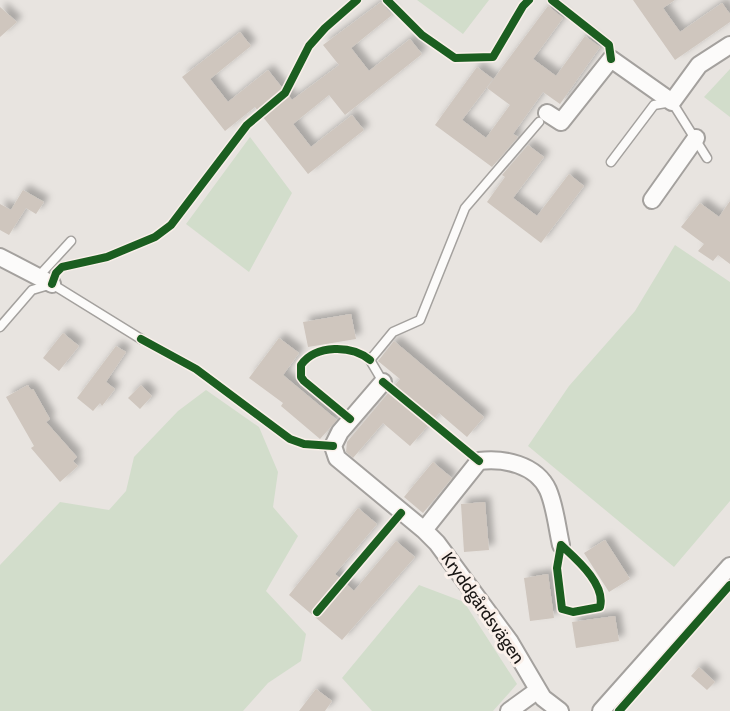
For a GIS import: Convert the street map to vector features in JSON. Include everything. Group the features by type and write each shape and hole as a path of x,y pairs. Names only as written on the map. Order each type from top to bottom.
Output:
{"street":[{"path":"543,118 561,122 611,59 672,102 699,65 730,45"},
{"path":"652,200 696,138"},
{"path":"0,257 45,280"},
{"name":"Kryddgårdsvägen","path":"383,382 340,432 333,446 337,458 424,530 510,642 543,698 560,711"},
{"path":"424,530 479,462 508,461 535,474 548,490 561,545"},
{"path":"601,711 730,566"},
{"path":"509,711 538,690"}],"lane":[{"path":"611,162 654,105 672,102 696,138 706,158"},
{"path":"383,382 370,360 393,332 420,320 465,208 543,118"},
{"path":"0,327 32,290 45,280 71,241"},
{"path":"45,280 141,339"}],"green space":[{"path":"417,0 489,0 463,34"},
{"path":"730,69 730,117 704,97"},
{"path":"250,137 292,193 249,272 186,224"},
{"path":"675,245 730,282 730,501 674,567 528,446 569,386 635,311"},
{"path":"206,390 259,427 278,472 273,507 298,536 266,591 306,634 301,661 268,683 243,711 0,711 0,565 60,502 109,510 126,491 134,457 178,411"},
{"path":"419,585 464,602 517,684 493,711 372,711 342,678"}],"building":[{"path":"633,0 675,0 663,8 680,32 722,3 730,14 730,22 675,60"},
{"path":"381,2 392,15 351,48 369,71 410,39 422,54 345,115 329,95 293,124 311,147 352,115 364,130 308,174 255,107 225,131 182,77 240,32 251,46 210,79 228,102 268,70 292,100 339,65 323,45"},
{"path":"548,6 563,18 533,59 556,76 585,36 600,47 560,104 543,92 513,134 518,137 492,167 435,125 477,67 493,79 462,120 486,138 510,105 487,88"},
{"path":"0,7 17,22 0,37"},
{"path":"528,145 544,157 513,198 537,216 569,174 584,186 541,243 487,202 505,177 502,175"},
{"path":"23,190 44,202 36,214 26,208 9,235 0,230 0,204 11,210"},
{"path":"730,201 730,264 718,255 713,261 698,251 704,244 681,227 700,203 719,217"},
{"path":"351,314 356,339 308,347 303,322"},
{"path":"63,333 79,346 59,371 43,358"},
{"path":"279,338 299,353 283,375 337,420 320,439 281,406 283,403 249,378"},
{"path":"394,341 484,417 467,437 439,413 410,446 383,423 353,458 346,452 347,442 400,379 378,361"},
{"path":"116,346 126,352 106,382 115,389 102,406 100,403 93,411 77,398"},
{"path":"28,385 31,390 33,389 50,419 46,422 77,457 73,461 78,466 60,482 31,448 34,446 6,397"},
{"path":"141,385 152,396 140,409 128,398"},
{"path":"433,462 452,478 423,513 404,497"},
{"path":"485,502 489,550 464,552 461,504"},
{"path":"358,508 377,524 335,574 354,591 396,541 415,557 342,640 289,595"},
{"path":"605,540 630,579 609,592 584,553"},
{"path":"548,574 554,618 530,621 524,578"},
{"path":"615,616 619,641 576,648 572,622"},
{"path":"699,667 715,682 707,690 691,676"},
{"path":"316,689 332,701 325,711 299,711"}],"cycle path":[{"path":"52,284 56,273 62,267 107,257 155,237 171,225 247,125 285,93 309,46 325,28 357,0"},
{"path":"387,0 422,35 455,58 493,57 523,6 529,0"},
{"path":"552,0 609,45 611,59"},
{"path":"141,339 196,369 290,439 304,444 333,446"},
{"path":"350,419 304,381 301,377 301,365 316,353 334,349 354,352 370,360"},
{"path":"383,382 479,461"},
{"path":"317,612 401,513"},
{"path":"561,545 582,565 594,581 601,598 600,607 573,612 562,609 557,568 561,545"},
{"path":"619,711 730,585"}]}
